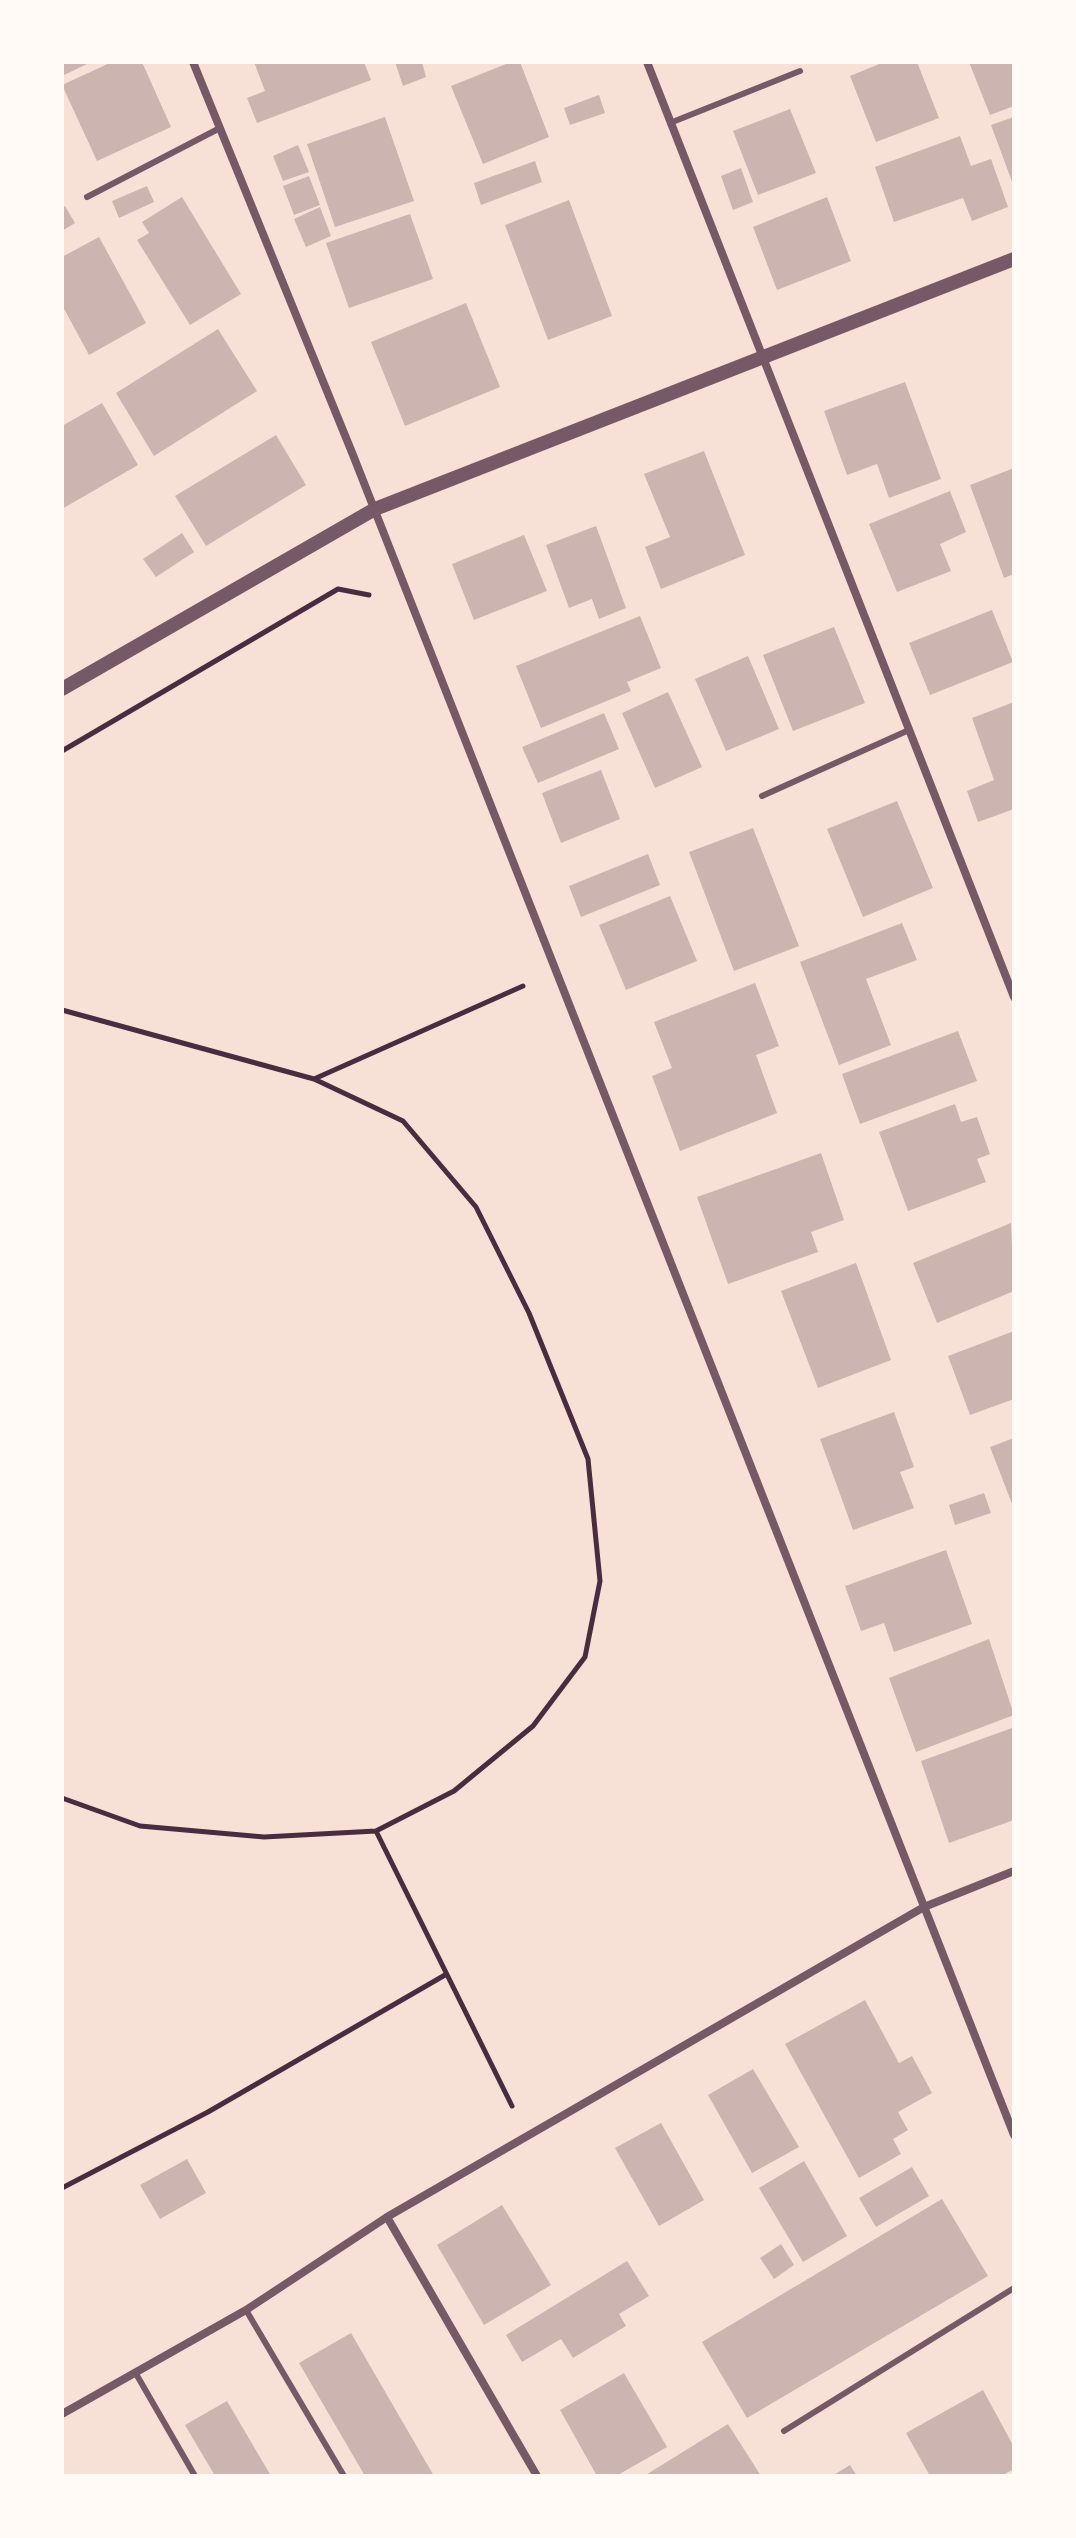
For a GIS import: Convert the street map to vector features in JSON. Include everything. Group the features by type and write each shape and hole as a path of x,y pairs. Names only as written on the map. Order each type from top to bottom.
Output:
{"street":[{"path":"193,62 375,509 1014,2135"},
{"path":"647,62 1014,997"},
{"path":"62,689 375,509 1014,259"},
{"path":"62,2414 246,2310 387,2217 924,1907 1014,1871"},
{"path":"387,2217 537,2476"}],"lane":[{"path":"670,123 800,71"},
{"path":"87,197 220,128"},
{"path":"762,796 909,730"},
{"path":"784,2431 1014,2288"},
{"path":"246,2310 344,2476"},
{"path":"135,2372 195,2476"}],"path":[{"path":"62,751 338,589 381,597"},
{"path":"314,1079 531,982"},
{"path":"62,1010 314,1079 403,1121 476,1207 529,1313 588,1459 600,1581 585,1657 533,1726 454,1791 376,1831 264,1837 140,1826 62,1798"},
{"path":"376,1831 517,2116"},
{"path":"62,2188 208,2112 445,1975"}],"building":[{"path":"62,62 91,62 62,76"},
{"path":"112,62 142,62 171,127 97,161 62,85"},
{"path":"254,62 364,62 371,80 257,123 247,98 265,91"},
{"path":"395,62 422,62 426,77 403,86"},
{"path":"511,62 520,62 549,137 483,164 451,86"},
{"path":"884,62 917,62 939,118 876,142 850,76"},
{"path":"969,62 1014,62 1014,106 990,115"},
{"path":"599,95 605,113 570,125 564,108"},
{"path":"790,109 816,173 758,195 733,131"},
{"path":"385,117 414,201 335,227 307,144"},
{"path":"1014,117 1014,187 991,125"},
{"path":"960,136 971,166 991,159 1008,207 972,221 963,198 894,222 875,167"},
{"path":"298,145 309,172 283,181 273,156"},
{"path":"535,161 542,182 481,205 474,183"},
{"path":"741,168 753,202 733,210 721,176"},
{"path":"309,176 320,205 294,215 283,186"},
{"path":"147,186 154,202 119,218 112,201"},
{"path":"182,197 241,294 190,325 137,240 149,233 142,222"},
{"path":"827,197 851,261 777,290 753,227"},
{"path":"569,200 612,316 548,340 505,225"},
{"path":"65,206 75,223 62,231 62,208"},
{"path":"320,207 331,236 306,247 294,219"},
{"path":"410,214 433,279 349,308 326,243"},
{"path":"99,237 146,323 89,355 62,305 62,257"},
{"path":"466,303 500,387 405,426 371,342"},
{"path":"218,329 257,391 154,456 116,393"},
{"path":"905,382 941,479 889,498 877,464 847,475 824,411"},
{"path":"102,403 138,465 62,509 62,426"},
{"path":"276,435 306,485 206,546 175,496"},
{"path":"704,451 745,555 661,589 645,547 670,537 644,474"},
{"path":"1014,468 1014,574 1004,578 970,485"},
{"path":"950,491 966,532 940,544 951,571 897,592 869,524"},
{"path":"596,526 626,608 599,619 592,599 569,608 546,545"},
{"path":"182,533 194,552 156,577 143,559"},
{"path":"524,535 547,591 474,620 452,564"},
{"path":"992,610 1013,662 930,695 909,643"},
{"path":"640,616 661,668 627,682 631,691 541,728 516,666"},
{"path":"834,627 865,703 793,731 763,655"},
{"path":"748,656 779,729 726,751 695,679"},
{"path":"668,692 702,767 655,788 622,713"},
{"path":"1014,702 1014,809 978,822 967,791 994,780 972,718"},
{"path":"604,713 619,749 538,783 522,747"},
{"path":"601,770 620,819 561,843 542,793"},
{"path":"897,801 933,888 863,917 827,829"},
{"path":"753,828 799,946 734,971 689,852"},
{"path":"648,854 660,885 581,917 569,886"},
{"path":"670,896 697,961 626,990 599,925"},
{"path":"902,923 917,960 866,979 891,1045 839,1065 800,962"},
{"path":"755,983 779,1046 756,1055 777,1113 680,1151 652,1076 672,1068 654,1022"},
{"path":"958,1031 977,1081 860,1124 842,1074"},
{"path":"955,1104 961,1122 977,1117 990,1154 977,1159 986,1182 908,1211 879,1132"},
{"path":"821,1153 844,1220 811,1232 818,1252 728,1284 697,1197"},
{"path":"1011,1223 1014,1291 937,1323 913,1263"},
{"path":"856,1263 891,1360 818,1388 781,1291"},
{"path":"1014,1331 1014,1399 970,1415 948,1356"},
{"path":"894,1412 914,1467 900,1472 914,1508 853,1530 820,1439"},
{"path":"1014,1438 1014,1509 990,1447"},
{"path":"984,1493 991,1513 955,1525 949,1505"},
{"path":"946,1550 972,1624 894,1652 884,1623 861,1631 845,1586"},
{"path":"989,1639 1014,1715 916,1752 889,1678"},
{"path":"1012,1728 1014,1820 949,1843 921,1761"},
{"path":"865,2000 899,2063 912,2056 932,2093 898,2112 908,2130 893,2139 901,2154 859,2178 785,2044"},
{"path":"753,2069 799,2147 752,2173 708,2095"},
{"path":"661,2123 704,2200 659,2226 615,2148"},
{"path":"187,2159 206,2193 160,2219 140,2185"},
{"path":"804,2161 847,2236 803,2262 759,2188"},
{"path":"912,2167 929,2196 876,2227 859,2198"},
{"path":"942,2199 988,2276 747,2418 702,2342"},
{"path":"502,2205 551,2285 484,2325 437,2245"},
{"path":"781,2244 794,2265 774,2279 760,2258"},
{"path":"627,2261 649,2296 619,2314 626,2326 573,2358 561,2339 522,2362 506,2335"},
{"path":"351,2333 434,2476 365,2476 299,2363"},
{"path":"624,2373 667,2447 616,2476 597,2476 560,2410"},
{"path":"983,2390 1014,2447 1014,2469 1001,2476 930,2476 906,2433"},
{"path":"227,2401 271,2476 215,2476 185,2425"},
{"path":"728,2424 761,2476 644,2476"},
{"path":"850,2465 857,2476 832,2476"}]}
